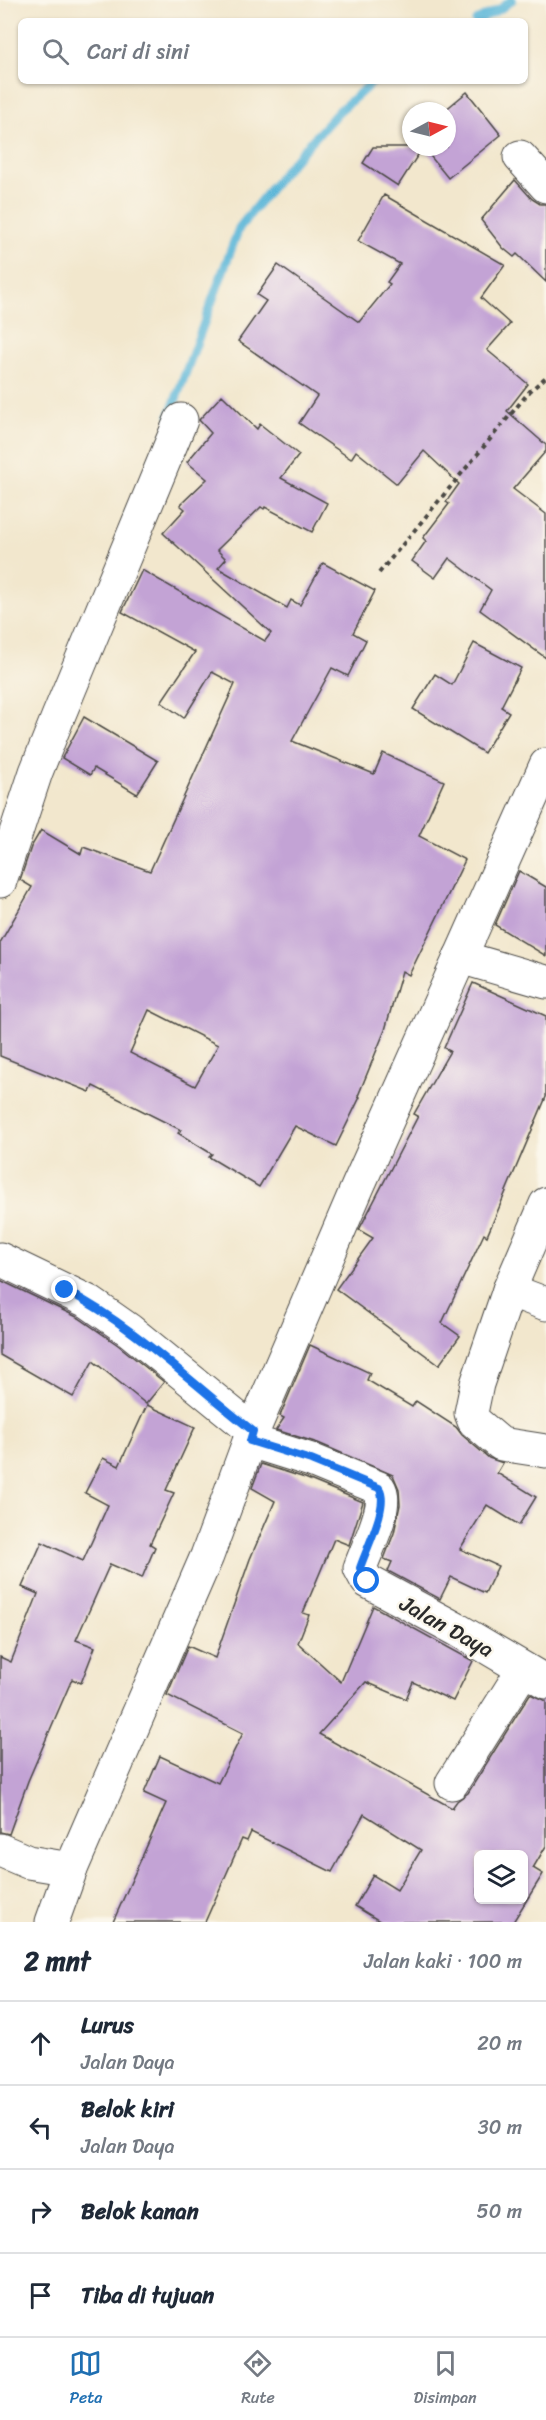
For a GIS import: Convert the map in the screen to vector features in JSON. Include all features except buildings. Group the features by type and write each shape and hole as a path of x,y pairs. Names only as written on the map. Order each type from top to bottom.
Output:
{"street":[{"path":"520,157 546,186"},
{"path":"0,881 36,772 181,420"},
{"path":"52,1922 71,1869 207,1556 252,1436 546,765"},
{"path":"460,957 546,982"},
{"path":"546,1204 509,1290 477,1384 471,1413 474,1421 501,1444 546,1452"},
{"path":"0,1259 65,1290 105,1313 129,1330 252,1436"},
{"path":"509,1290 546,1304"},
{"name":"Jalan Daya","path":"252,1436 379,1488 383,1494 383,1506 360,1568 367,1581 458,1630 535,1676"},
{"path":"452,1783 535,1676"},
{"path":"0,1850 28,1862 71,1869"}],"path":[{"path":"379,573 530,391 546,377"}],"waterway":[{"path":"482,18 512,0"},
{"path":"170,415 239,228 287,168 339,111 370,84"}],"route":[{"path":"65,1290 89,1302 129,1330 253,1431 250,1441 311,1460 379,1488 383,1494 383,1506 360,1568 367,1581"}]}
